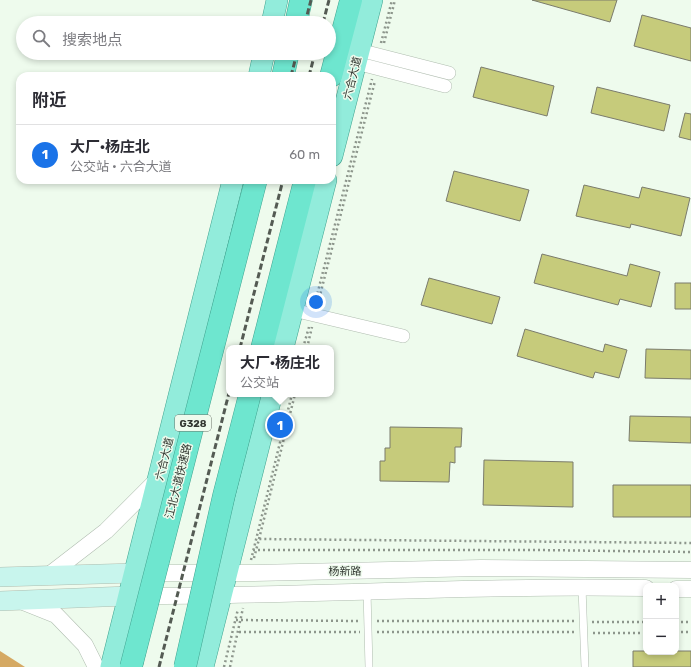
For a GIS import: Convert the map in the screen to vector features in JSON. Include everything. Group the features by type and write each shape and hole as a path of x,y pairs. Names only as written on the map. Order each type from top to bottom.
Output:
{"highway":[{"path":"298,16 301,0"},
{"path":"336,57 351,0"},
{"path":"284,72 286,60"},
{"path":"332,72 335,60"},
{"name":"江北大道快速路","path":"131,667 255,184"},
{"path":"263,345 304,184"},
{"path":"185,667 224,495 249,397"}],"main road":[{"path":"274,16 277,0"},
{"name":"六合大道","path":"336,146 371,60 372,0"},
{"path":"259,72 262,60"},
{"name":"六合大道","path":"111,667 232,184"},
{"path":"285,345 307,313 325,184"},
{"path":"203,667 236,596 226,573 271,397"},
{"name":"杨新路","path":"0,577 134,573"},
{"name":"杨新路","path":"9,600 128,596"}],"street":[{"path":"371,60 447,80"},
{"path":"307,313 403,336"},
{"path":"48,575 106,531 159,478"},
{"name":"杨新路","path":"134,573 249,573 481,568 691,570"},
{"name":"杨新路","path":"128,596 236,596 481,588 643,588"},
{"path":"679,589 691,589"},
{"path":"9,600 56,615 85,645 96,667"}],"lane":[{"path":"582,587 585,667"},
{"path":"367,591 369,667"}],"path":[{"path":"303,345 307,313 371,60 392,0"},
{"path":"371,60 396,0"},
{"path":"307,313 307,345"},
{"path":"249,573 291,397"},
{"path":"255,550 294,397"},
{"path":"259,539 691,543"},
{"path":"255,550 536,550 691,552"},
{"path":"224,667 236,620 236,596"},
{"path":"230,667 241,620 236,596"},
{"path":"236,620 643,622"},
{"path":"679,622 691,622"},
{"path":"239,632 643,633"},
{"path":"679,632 691,632"}],"shaded area":[{"path":"0,651 25,667 0,667"}],"building":[{"path":"532,0 617,0 610,22"},
{"path":"642,15 691,28 691,61 634,46"},
{"path":"481,67 554,86 547,116 473,97"},
{"path":"597,87 670,105 664,131 591,113"},
{"path":"685,113 691,114 691,140 679,137"},
{"path":"454,171 529,190 520,221 446,201"},
{"path":"584,185 639,198 642,187 690,198 681,236 631,224 630,228 576,216"},
{"path":"542,254 627,276 630,264 660,272 651,307 620,299 618,305 534,283"},
{"path":"429,278 500,297 492,324 421,305"},
{"path":"675,283 691,283 691,309 675,309"},
{"path":"525,329 603,352 605,344 627,350 619,378 595,372 593,378 517,356"},
{"path":"646,349 691,350 691,379 645,378"},
{"path":"630,416 691,417 691,443 629,441"},
{"path":"390,427 462,428 461,447 455,447 455,463 450,462 449,482 380,481 380,461 385,461 385,448 390,448"},
{"path":"484,460 573,462 573,507 483,505"},
{"path":"613,485 691,485 691,517 613,517"},
{"path":"633,651 643,651 643,655 679,655 679,651 691,651 691,667 633,667"}],"railway":[{"path":"307,16 311,0"},
{"path":"325,16 329,0"},
{"path":"292,72 295,60"},
{"path":"310,72 313,60"},
{"path":"141,667 190,465 263,184"},
{"path":"241,345 282,184"},
{"path":"159,667 228,397"}],"place":[{"name":"大厂·杨庄北","path":"280,425"}]}
